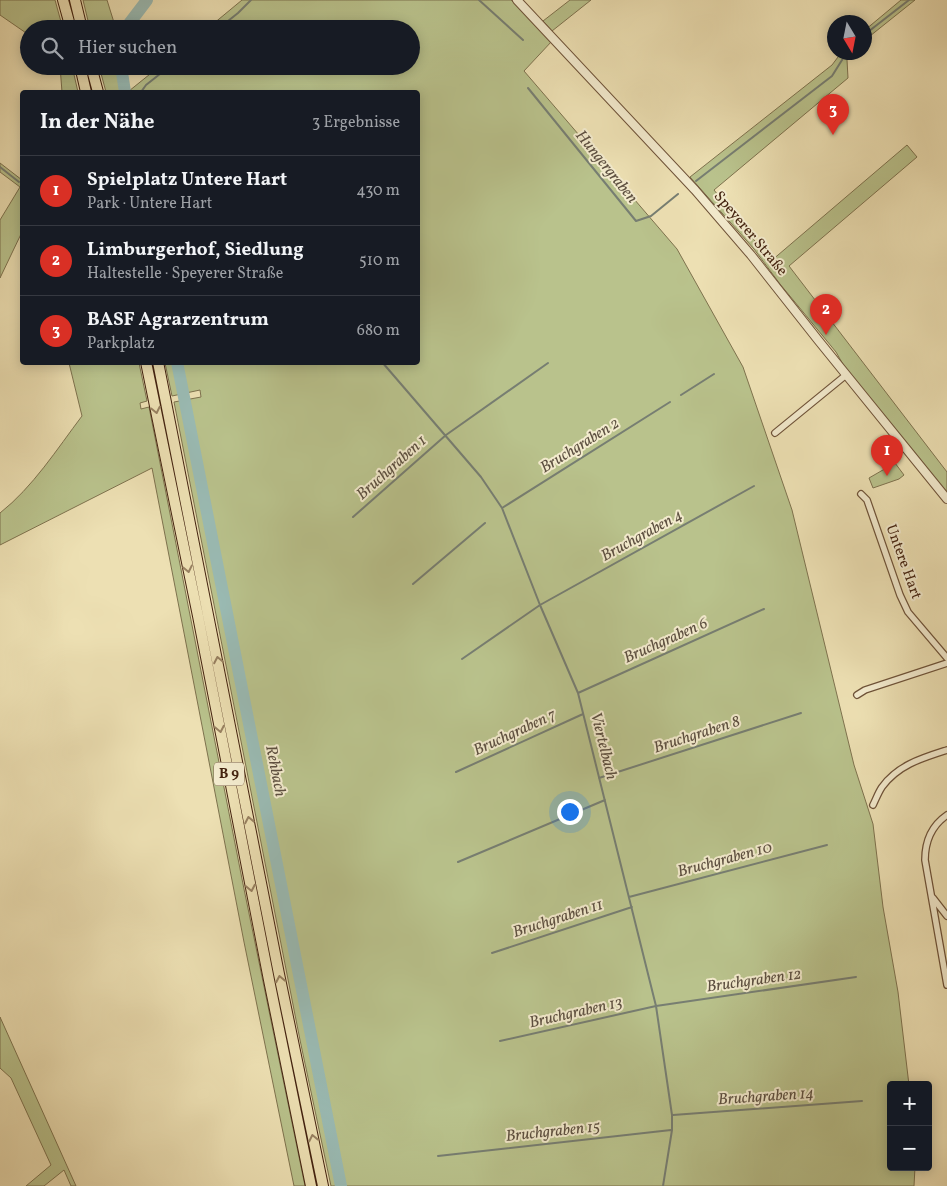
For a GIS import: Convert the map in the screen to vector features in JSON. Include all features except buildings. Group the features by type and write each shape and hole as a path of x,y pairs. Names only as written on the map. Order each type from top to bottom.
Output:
{"highway":[{"path":"63,0 69,20"},
{"path":"75,0 80,20"},
{"path":"82,75 86,90"},
{"path":"93,75 97,90"},
{"name":"B 9","path":"147,365 311,1186"},
{"name":"B 9","path":"159,365 279,974 323,1186"}],"street":[{"name":"Speyerer Straße","path":"517,0 696,190 947,499"},
{"path":"775,432 846,376"},
{"name":"Untere Hart","path":"861,494 868,500 900,595 908,612 947,658"},
{"path":"857,695 865,690 947,662"},
{"path":"873,805 881,788 902,767 947,750"},
{"path":"947,815 938,821 927,840 925,860 947,985"},
{"path":"932,897 947,916"}],"green space":[{"path":"0,0 55,0 61,20 20,20 20,29 0,15"},
{"path":"83,0 107,0 113,20 88,20"},
{"path":"242,0 511,0 552,41 524,71 677,249 743,367 792,510 854,765 873,824 883,907 898,992 909,1081 887,1081 887,1171 915,1171 914,1186 331,1186 300,1040 174,402 201,397 200,390 172,396 165,365 420,365 420,90 130,90 149,75 420,75 420,20 218,20"},
{"path":"570,0 591,0 552,31 543,21"},
{"path":"901,0 915,0 872,34 872,24"},
{"path":"836,60 847,60 848,78 714,190 771,261 907,145 917,157 789,266 947,472 947,494 844,366 836,352 754,249 690,177 832,65"},
{"path":"61,75 74,75 78,90 62,90"},
{"path":"101,75 126,75 129,90 105,90"},
{"path":"0,163 20,178 20,187 0,172"},
{"path":"20,187 20,236 0,278 0,220"},
{"path":"69,365 139,365 147,401 140,403 141,409 149,407 305,1186 294,1186 244,942 152,468 0,545 0,513 34,480 82,416"},
{"path":"895,463 904,475 899,479 873,488 869,478"},
{"path":"0,1017 76,1186 71,1186 64,1170 44,1186 26,1186 51,1165 11,1078 0,1068"}],"waterway":[{"name":"Rehbach","path":"132,20 147,0"},
{"path":"229,20 251,0"},
{"name":"Hungergraben","path":"479,0 523,40"},
{"name":"Hungergraben","path":"872,29 909,0"},
{"name":"Hungergraben","path":"696,181 832,76 842,60"},
{"name":"Rehbach","path":"122,75 125,90"},
{"path":"142,90 159,75"},
{"name":"Hungergraben","path":"528,88 636,221 651,216 678,194"},
{"path":"0,167 19,182"},
{"name":"Viertelbach","path":"353,517 446,435 548,363"},
{"name":"Rehbach","path":"178,365 341,1186"},
{"name":"Viertelbach","path":"385,365 481,477 502,508 540,605 578,693 656,1006 672,1115 672,1130 663,1186"},
{"name":"Bruchgraben 2","path":"681,395 714,374"},
{"name":"Bruchgraben 2","path":"502,508 670,402"},
{"name":"Bruchgraben 4","path":"462,659 540,605 754,486"},
{"path":"413,584 485,523"},
{"name":"Bruchgraben 6","path":"578,693 764,609"},
{"name":"Bruchgraben 8","path":"599,778 801,713"},
{"name":"Bruchgraben 7","path":"456,772 583,714"},
{"path":"458,862 605,800"},
{"name":"Bruchgraben 10","path":"629,897 827,845"},
{"name":"Bruchgraben 11","path":"492,953 632,907"},
{"name":"Bruchgraben 12","path":"500,1041 656,1006 856,977"},
{"name":"Bruchgraben 14","path":"673,1115 862,1101"},
{"name":"Bruchgraben 15","path":"438,1156 671,1130"}],"place":[{"name":"BASF Agrarzentrum","path":"833,135"},
{"name":"Limburgerhof, Siedlung","path":"826,335"},
{"name":"Spielplatz Untere Hart","path":"887,476"}],"water label":[{"name":"Bruchgraben 1","path":"392,468"},
{"name":"Bruchgraben 13","path":"576,1013"}]}
